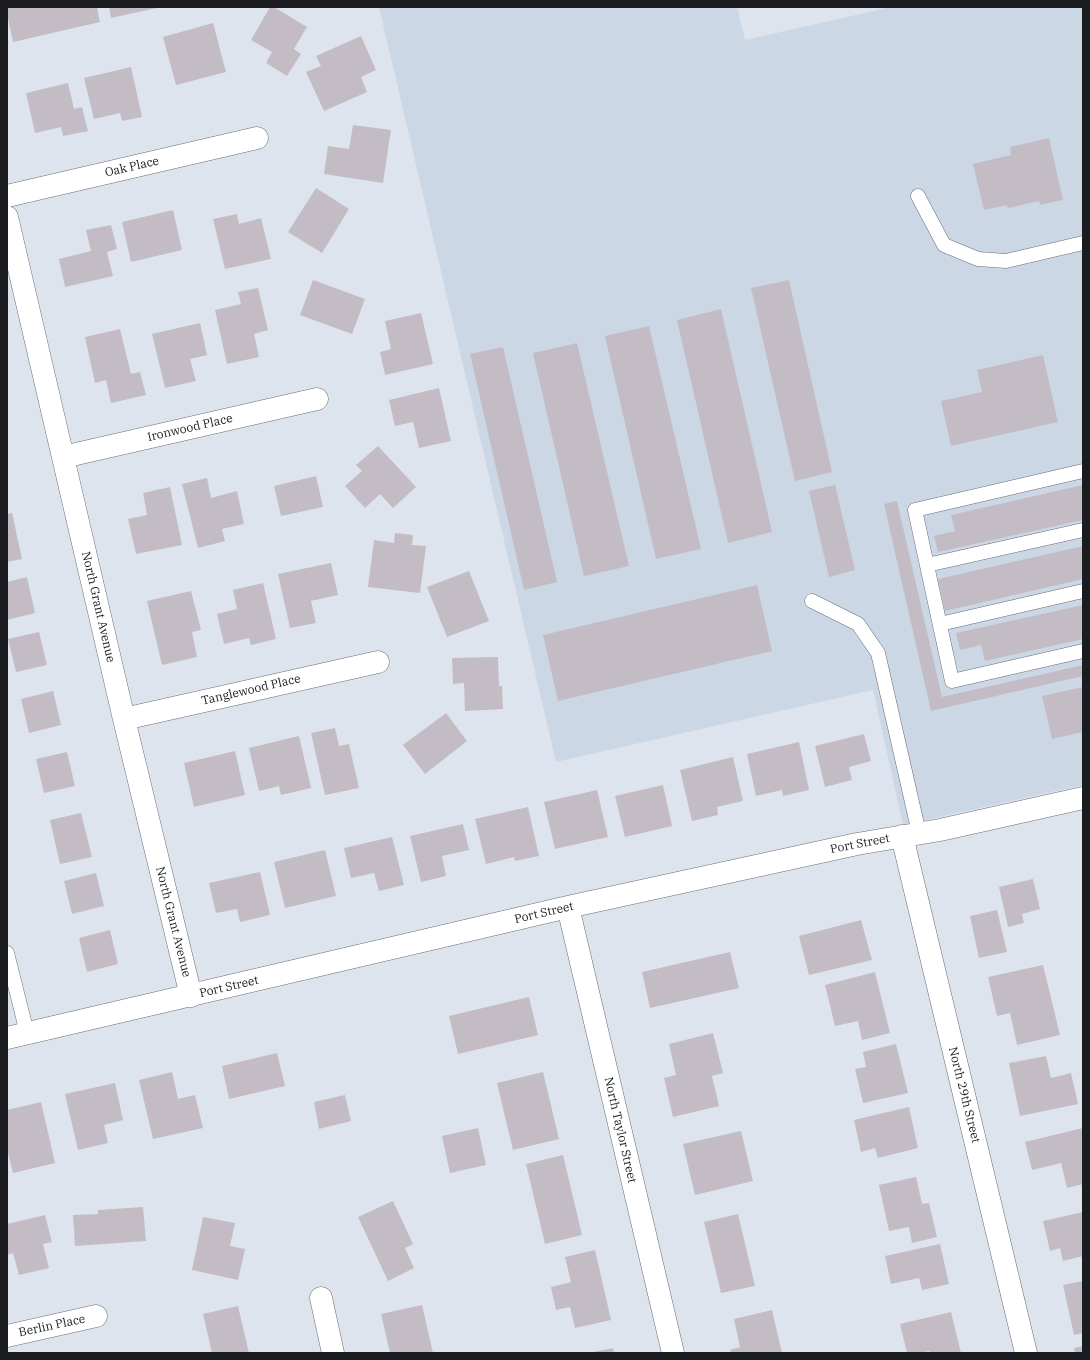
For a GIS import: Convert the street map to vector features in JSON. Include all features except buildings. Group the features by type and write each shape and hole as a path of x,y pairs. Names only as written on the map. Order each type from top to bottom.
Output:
{"street":[{"name":"Oak Place","path":"7,196 256,138"},
{"name":"North Grant Avenue","path":"7,217 15,290 63,457 191,996"},
{"name":"Ironwood Place","path":"63,457 317,399"},
{"name":"Tanglewood Place","path":"124,718 378,662"},
{"name":"Port Street","path":"17,1036 568,907 858,844 940,830 1083,798"},
{"name":"North 29th Street","path":"911,835 1026,1353"},
{"name":"North Taylor Street","path":"568,907 673,1353"},
{"path":"321,1298 333,1353"},
{"name":"Berlin Place","path":"7,1336 96,1316"}],"lane":[{"path":"918,196 944,245 978,259 1006,260 1083,243"},
{"path":"1083,471 915,510 952,681 1083,651"},
{"path":"927,565 1083,530"},
{"path":"940,624 1083,591"},
{"path":"812,601 858,624 878,653 911,835"},
{"path":"7,953 17,1036"}],"shaded area":[{"path":"379,7 737,7 745,40 891,7 1083,7 1083,785 903,825 873,690 556,762"}]}
